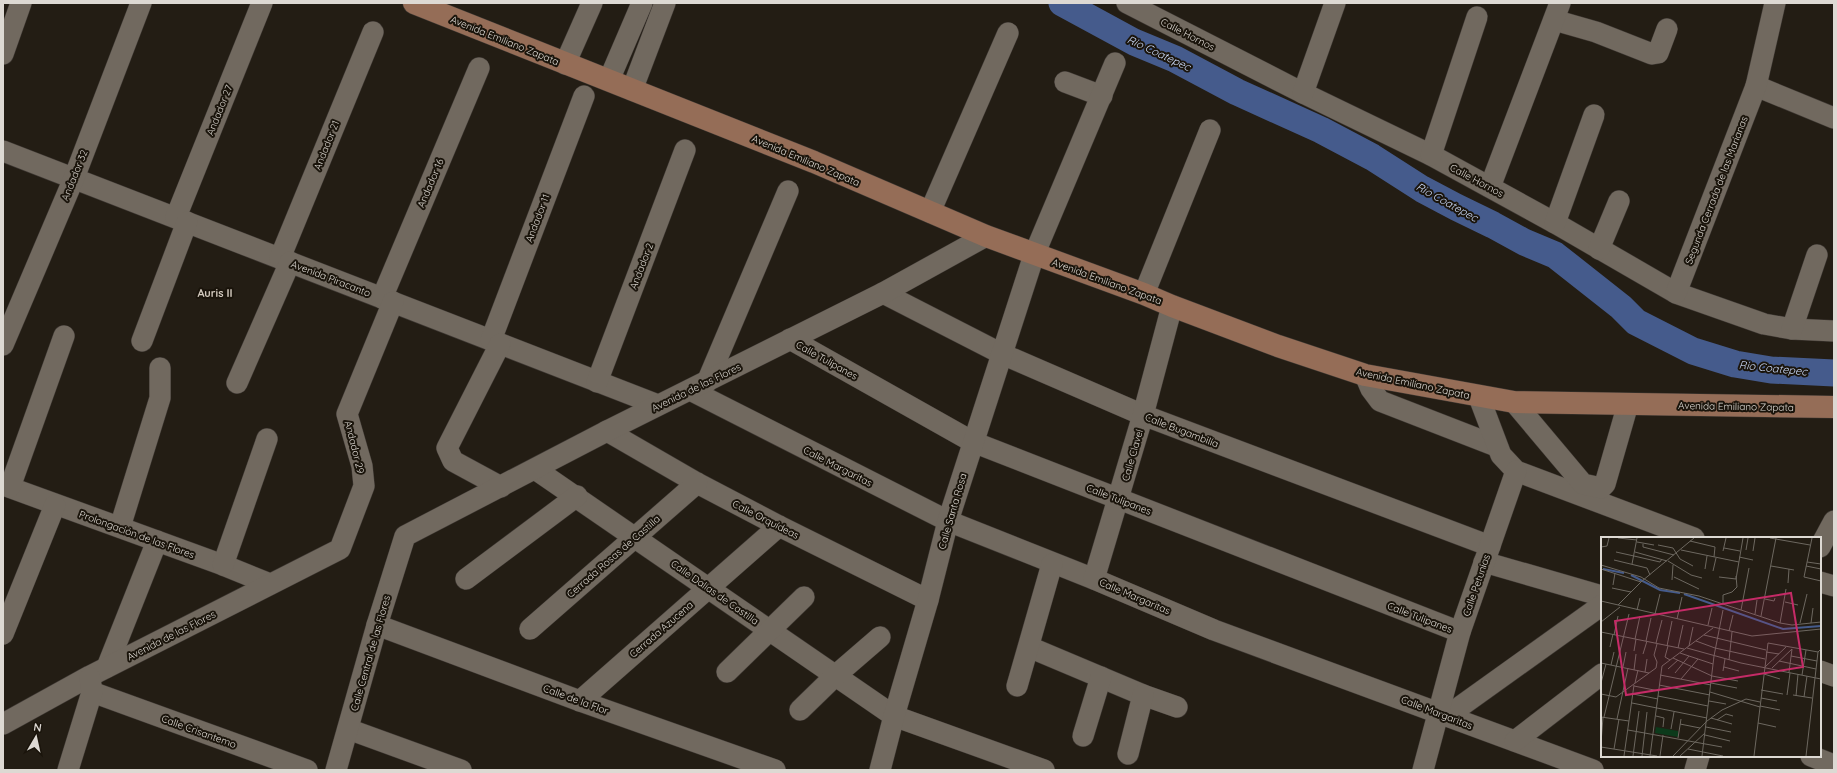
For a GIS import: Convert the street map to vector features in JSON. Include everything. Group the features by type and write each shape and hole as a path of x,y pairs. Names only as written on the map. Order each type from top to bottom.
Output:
{"main road":[{"name":"Avenida Emiliano Zapata","path":"416,3 565,64 609,80 814,162 986,236 1144,294 1278,346 1366,375 1479,397 1514,402 1834,407"}],"street":[{"path":"3,54 21,3"},
{"name":"Andador 32","path":"3,345 74,178 141,3"},
{"name":"Andador 27","path":"142,341 182,220 262,3"},
{"path":"565,64 592,3"},
{"path":"609,80 642,3"},
{"name":"Calle Hornos","path":"1127,3 1303,93 1431,155 1555,223 1676,293 1764,324 1792,329 1834,330"},
{"path":"1303,93 1335,3"},
{"name":"Segunda Cerrada de las Marianas","path":"1676,293 1756,86 1775,3"},
{"path":"632,90 661,4"},
{"path":"1490,187 1557,12 1596,32 1652,54 1658,53 1667,29"},
{"path":"1431,155 1477,17"},
{"name":"Andador 21","path":"237,384 373,32"},
{"path":"930,212 1008,32"},
{"name":"Calle Santa Rosa","path":"880,770 894,716 928,600 948,521 1034,254 1115,63"},
{"name":"Andador 16","path":"387,300 478,68"},
{"path":"1065,82 1102,96"},
{"path":"1756,86 1834,118"},
{"name":"Andador 11","path":"501,487 454,461 447,448 495,342 584,96"},
{"path":"1555,223 1594,115"},
{"path":"1144,294 1210,130"},
{"name":"Andador 2","path":"597,382 685,150"},
{"name":"Avenida Piracanto","path":"3,151 658,405"},
{"path":"698,386 788,191"},
{"path":"1599,249 1619,201"},
{"name":"Avenida de las Flores","path":"405,536 658,405 883,293 986,236"},
{"path":"1792,329 1817,255"},
{"name":"Calle Bugambilia","path":"883,293 1002,354 1143,415 1487,554 1601,596"},
{"name":"Andador 29","path":"340,549 364,486 362,466 347,414 387,300"},
{"name":"Calle Clavel","path":"1094,579 1143,415 1172,306"},
{"path":"6,486 64,336"},
{"name":"Calle Tulipanes","path":"790,339 973,442 1460,632"},
{"path":"120,527 160,398 160,368"},
{"path":"1366,375 1371,389 1380,400 1496,446"},
{"name":"Calle Margaritas","path":"698,386 948,521 1052,564 1094,579 1214,630 1593,770"},
{"path":"1479,397 1500,455 1516,471 1690,537"},
{"path":"1514,402 1582,484 1601,488 1605,484 1628,404"},
{"name":"Calle Orquídeas","path":"607,431 697,483 779,526 928,600"},
{"path":"224,565 267,439"},
{"name":"Calle Dalias de Castilla","path":"535,469 577,496 894,716 1044,770"},
{"name":"Calle Petunias","path":"1423,770 1443,714 1460,632 1516,471"},
{"name":"Cerrada Rosas de Castilla","path":"530,629 697,483"},
{"name":"Prolongación de las Flores","path":"6,486 224,565 270,584"},
{"path":"466,580 577,496"},
{"path":"3,634 55,505"},
{"path":"1821,545 1834,521"},
{"name":"Cerrada Azucena","path":"580,701 779,526"},
{"name":"Calle Central de las Flores","path":"336,770 377,625 405,536"},
{"path":"68,770 96,678 157,541"},
{"name":"Avenida de las Flores","path":"3,724 96,678 270,584 340,549"},
{"path":"1017,686 1052,564"},
{"path":"1821,582 1834,586"},
{"path":"726,672 804,597"},
{"path":"1443,714 1601,606"},
{"name":"Calle de la Flor","path":"377,625 580,701 775,770"},
{"path":"800,710 836,675 880,637"},
{"path":"1029,647 1144,695 1177,707"},
{"path":"1821,671 1834,676"},
{"path":"1515,741 1601,675"},
{"path":"1083,736 1101,677"},
{"name":"Calle Crisantemo","path":"96,678 307,770"},
{"path":"1128,754 1144,695"},
{"path":"348,729 461,770"},
{"path":"1695,770 1699,757"},
{"path":"1814,757 1834,765"}],"waterway":[{"name":"Rio Coatepec","path":"1062,3 1134,42 1175,59 1237,92 1321,130 1372,157 1422,189 1524,242 1555,255 1621,307 1636,322 1693,351 1735,364 1771,370 1834,373"}],"district":[{"name":"Auris II","path":"215,293"}]}
